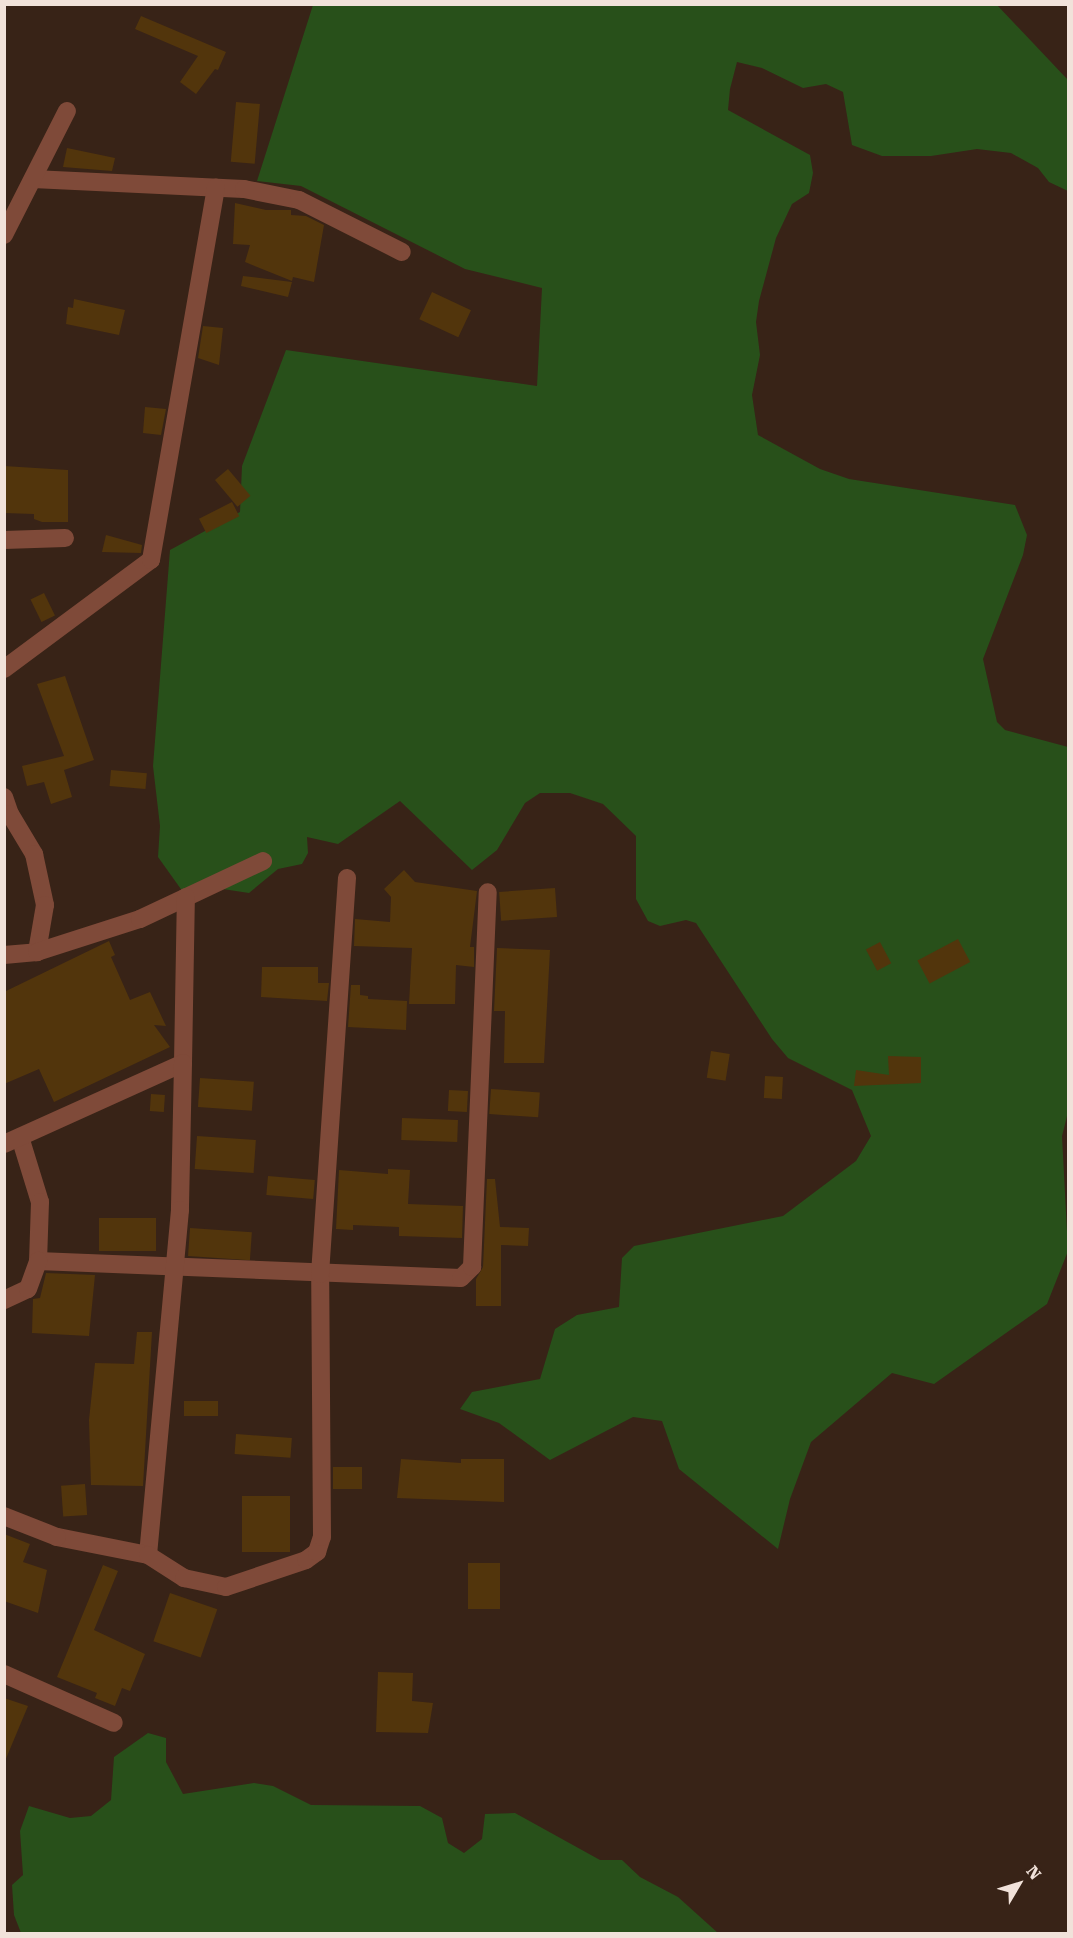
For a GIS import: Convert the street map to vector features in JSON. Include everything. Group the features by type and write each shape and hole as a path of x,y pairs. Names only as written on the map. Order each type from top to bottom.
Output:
{"street":[{"path":"4,235 67,111"},
{"path":"33,178 216,188 299,200 402,252"},
{"path":"4,669 151,560 216,188"},
{"path":"4,540 65,537"},
{"path":"6,806 34,854 45,905 37,952"},
{"path":"4,955 37,952 140,919 263,861"},
{"path":"4,1516 57,1537 148,1555 184,1578 226,1587 306,1560 317,1552 322,1537 320,1274 347,878"},
{"path":"38,1261 175,1269 461,1278 472,1267 488,892"},
{"path":"148,1555 175,1269 183,1063 186,897"},
{"path":"4,1300 28,1289 38,1261 40,1202 12,1141 183,1063"},
{"path":"4,1674 114,1723"}],"green space":[{"path":"313,5 997,5 1068,80 1068,191 1049,182 1038,168 1011,153 977,149 931,156 882,156 852,145 843,92 826,84 803,88 762,68 737,62 730,89 728,110 810,155 813,173 809,193 792,204 776,238 759,301 756,322 760,355 752,395 758,435 820,469 849,479 1015,505 1027,535 1023,555 983,659 997,722 1005,730 1068,747 1068,1112 1062,1136 1068,1251 1047,1304 934,1384 892,1373 811,1442 790,1499 778,1549 679,1469 662,1421 633,1417 550,1460 499,1423 460,1409 472,1392 540,1379 555,1329 577,1315 619,1307 622,1258 634,1246 783,1216 856,1161 871,1136 852,1090 788,1058 772,1039 696,923 686,920 660,926 648,921 636,899 636,836 603,804 570,793 540,793 525,803 497,850 472,870 400,801 338,844 307,837 308,853 302,864 278,869 249,893 203,886 183,892 158,857 160,826 153,766 170,550 240,512 242,466 286,350 537,386 542,288 465,269 301,186 257,181"},
{"path":"148,1733 166,1738 166,1762 183,1794 254,1783 273,1786 311,1805 420,1806 442,1818 448,1843 464,1853 482,1839 485,1814 515,1813 600,1860 622,1860 640,1877 678,1897 718,1933 21,1933 14,1915 12,1885 23,1875 20,1831 29,1806 70,1818 91,1816 111,1800 114,1757"}],"building":[{"path":"141,16 226,52 218,70 215,69 196,94 180,82 198,56 135,29"},
{"path":"236,102 260,104 255,164 231,162"},
{"path":"67,148 115,158 112,171 63,167"},
{"path":"235,203 266,210 291,210 291,215 306,216 324,225 314,282 293,277 292,281 245,262 250,245 233,244"},
{"path":"243,276 292,282 288,297 241,286"},
{"path":"432,292 471,310 458,337 419,319"},
{"path":"74,299 125,310 119,335 66,324 68,307 73,308"},
{"path":"203,326 223,328 219,365 198,358"},
{"path":"145,407 166,409 161,435 143,433"},
{"path":"4,466 68,470 68,522 42,522 34,519 34,514 4,513"},
{"path":"228,469 250,496 237,507 215,480"},
{"path":"232,502 239,516 206,533 199,519"},
{"path":"106,535 142,545 141,553 102,552"},
{"path":"44,593 55,615 41,622 31,600"},
{"path":"65,676 94,760 64,770 72,797 51,804 44,782 27,786 22,766 64,756 37,684"},
{"path":"111,770 147,773 145,789 110,786"},
{"path":"404,870 415,882 477,891 470,947 474,947 474,967 456,965 455,1004 409,1004 412,948 354,946 355,919 390,922 391,897 384,889"},
{"path":"555,888 557,917 501,921 499,892"},
{"path":"958,939 970,962 930,984 917,961"},
{"path":"109,941 115,955 111,957 130,1000 150,992 166,1026 154,1025 170,1047 54,1102 39,1069 4,1084 4,992"},
{"path":"880,942 891,963 877,971 866,950"},
{"path":"497,948 550,950 544,1063 504,1063 505,1011 494,1011"},
{"path":"262,967 318,967 318,983 329,983 327,1001 261,997"},
{"path":"351,985 360,985 360,995 368,996 368,999 407,1001 406,1030 348,1027"},
{"path":"711,1051 730,1054 726,1081 707,1078"},
{"path":"888,1056 921,1057 921,1083 854,1086 856,1070 889,1075"},
{"path":"765,1076 783,1077 782,1099 764,1098"},
{"path":"200,1078 254,1082 252,1111 198,1107"},
{"path":"491,1089 540,1092 538,1117 489,1114"},
{"path":"449,1090 468,1091 467,1112 448,1111"},
{"path":"151,1094 165,1095 164,1112 150,1111"},
{"path":"402,1118 458,1120 457,1142 401,1140"},
{"path":"197,1136 256,1140 254,1173 195,1169"},
{"path":"388,1169 410,1170 408,1204 463,1206 462,1238 399,1236 399,1227 353,1225 353,1230 336,1229 339,1170 388,1174"},
{"path":"268,1176 315,1180 313,1199 266,1195"},
{"path":"487,1179 495,1179 500,1227 529,1228 528,1246 501,1245 501,1306 476,1306 476,1279 483,1267"},
{"path":"99,1218 156,1218 156,1251 99,1251"},
{"path":"190,1228 252,1232 250,1260 188,1256"},
{"path":"46,1273 95,1275 89,1336 32,1333 33,1299 40,1298"},
{"path":"137,1332 152,1332 143,1486 91,1485 89,1420 95,1363 134,1364"},
{"path":"184,1401 218,1401 218,1416 184,1416"},
{"path":"236,1434 292,1438 290,1458 235,1454"},
{"path":"401,1459 461,1463 461,1459 504,1459 504,1502 397,1498"},
{"path":"333,1467 362,1467 362,1489 333,1489"},
{"path":"85,1484 87,1515 63,1517 61,1486"},
{"path":"242,1496 290,1496 290,1552 242,1552"},
{"path":"4,1534 30,1544 23,1562 47,1570 38,1613 4,1601"},
{"path":"468,1563 500,1563 500,1609 468,1609"},
{"path":"103,1565 118,1571 94,1630 145,1654 130,1691 122,1688 115,1706 95,1698 97,1693 57,1677"},
{"path":"170,1593 217,1609 201,1657 153,1641"},
{"path":"378,1672 413,1673 412,1701 433,1703 428,1733 376,1732"},
{"path":"4,1698 28,1706 5,1761 4,1760"}]}
